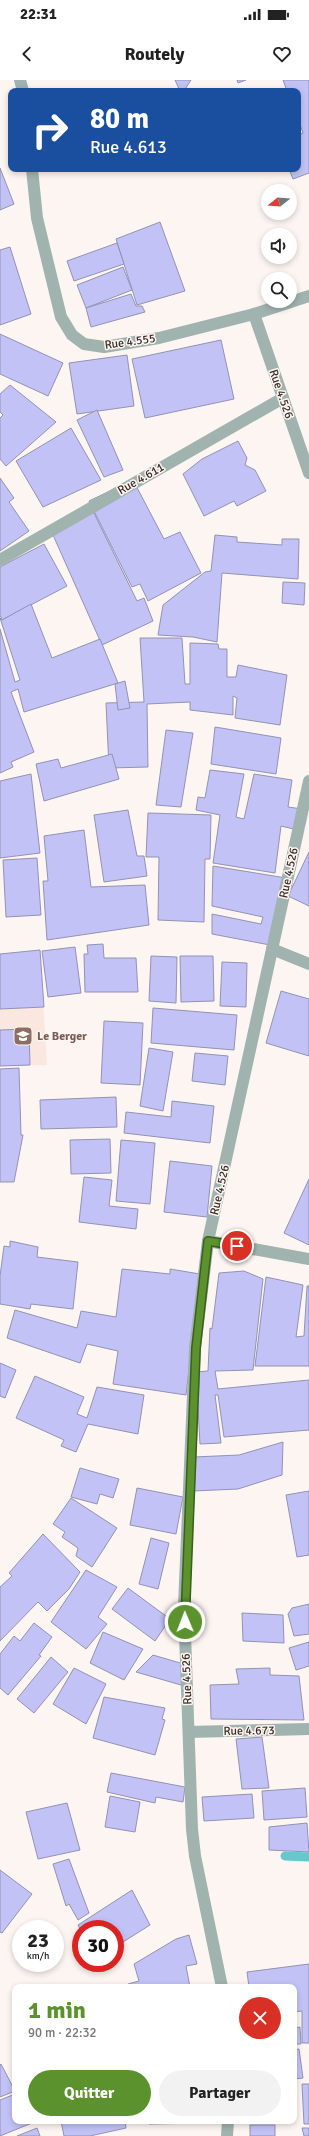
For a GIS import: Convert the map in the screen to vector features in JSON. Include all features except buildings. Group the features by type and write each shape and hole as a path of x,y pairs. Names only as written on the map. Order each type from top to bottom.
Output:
{"street":[{"name":"Rue 4.555","path":"32,172 37,218 61,317 72,335 84,344 104,347 159,338 254,314 309,296"},
{"name":"Rue 4.526","path":"254,314 309,473"},
{"name":"Rue 4.611","path":"0,560 283,398"},
{"name":"Rue 4.526","path":"221,1984 195,1856 189,1732 184,1598 196,1348 208,1241 309,781"},
{"path":"272,949 309,964"},
{"path":"208,1241 309,1260"},
{"name":"Rue 4.673","path":"189,1732 309,1730"},
{"path":"227,2136 228,2124"}],"shaded area":[{"name":"Le Berger","path":"40,950 47,1065 0,1066 0,954"}],"waterway":[{"path":"285,1856 309,1857"}],"place":[{"name":"Le Berger","path":"23,1036"}],"route":[{"path":"185,1622 184,1606 196,1348 208,1241 237,1246"}]}
